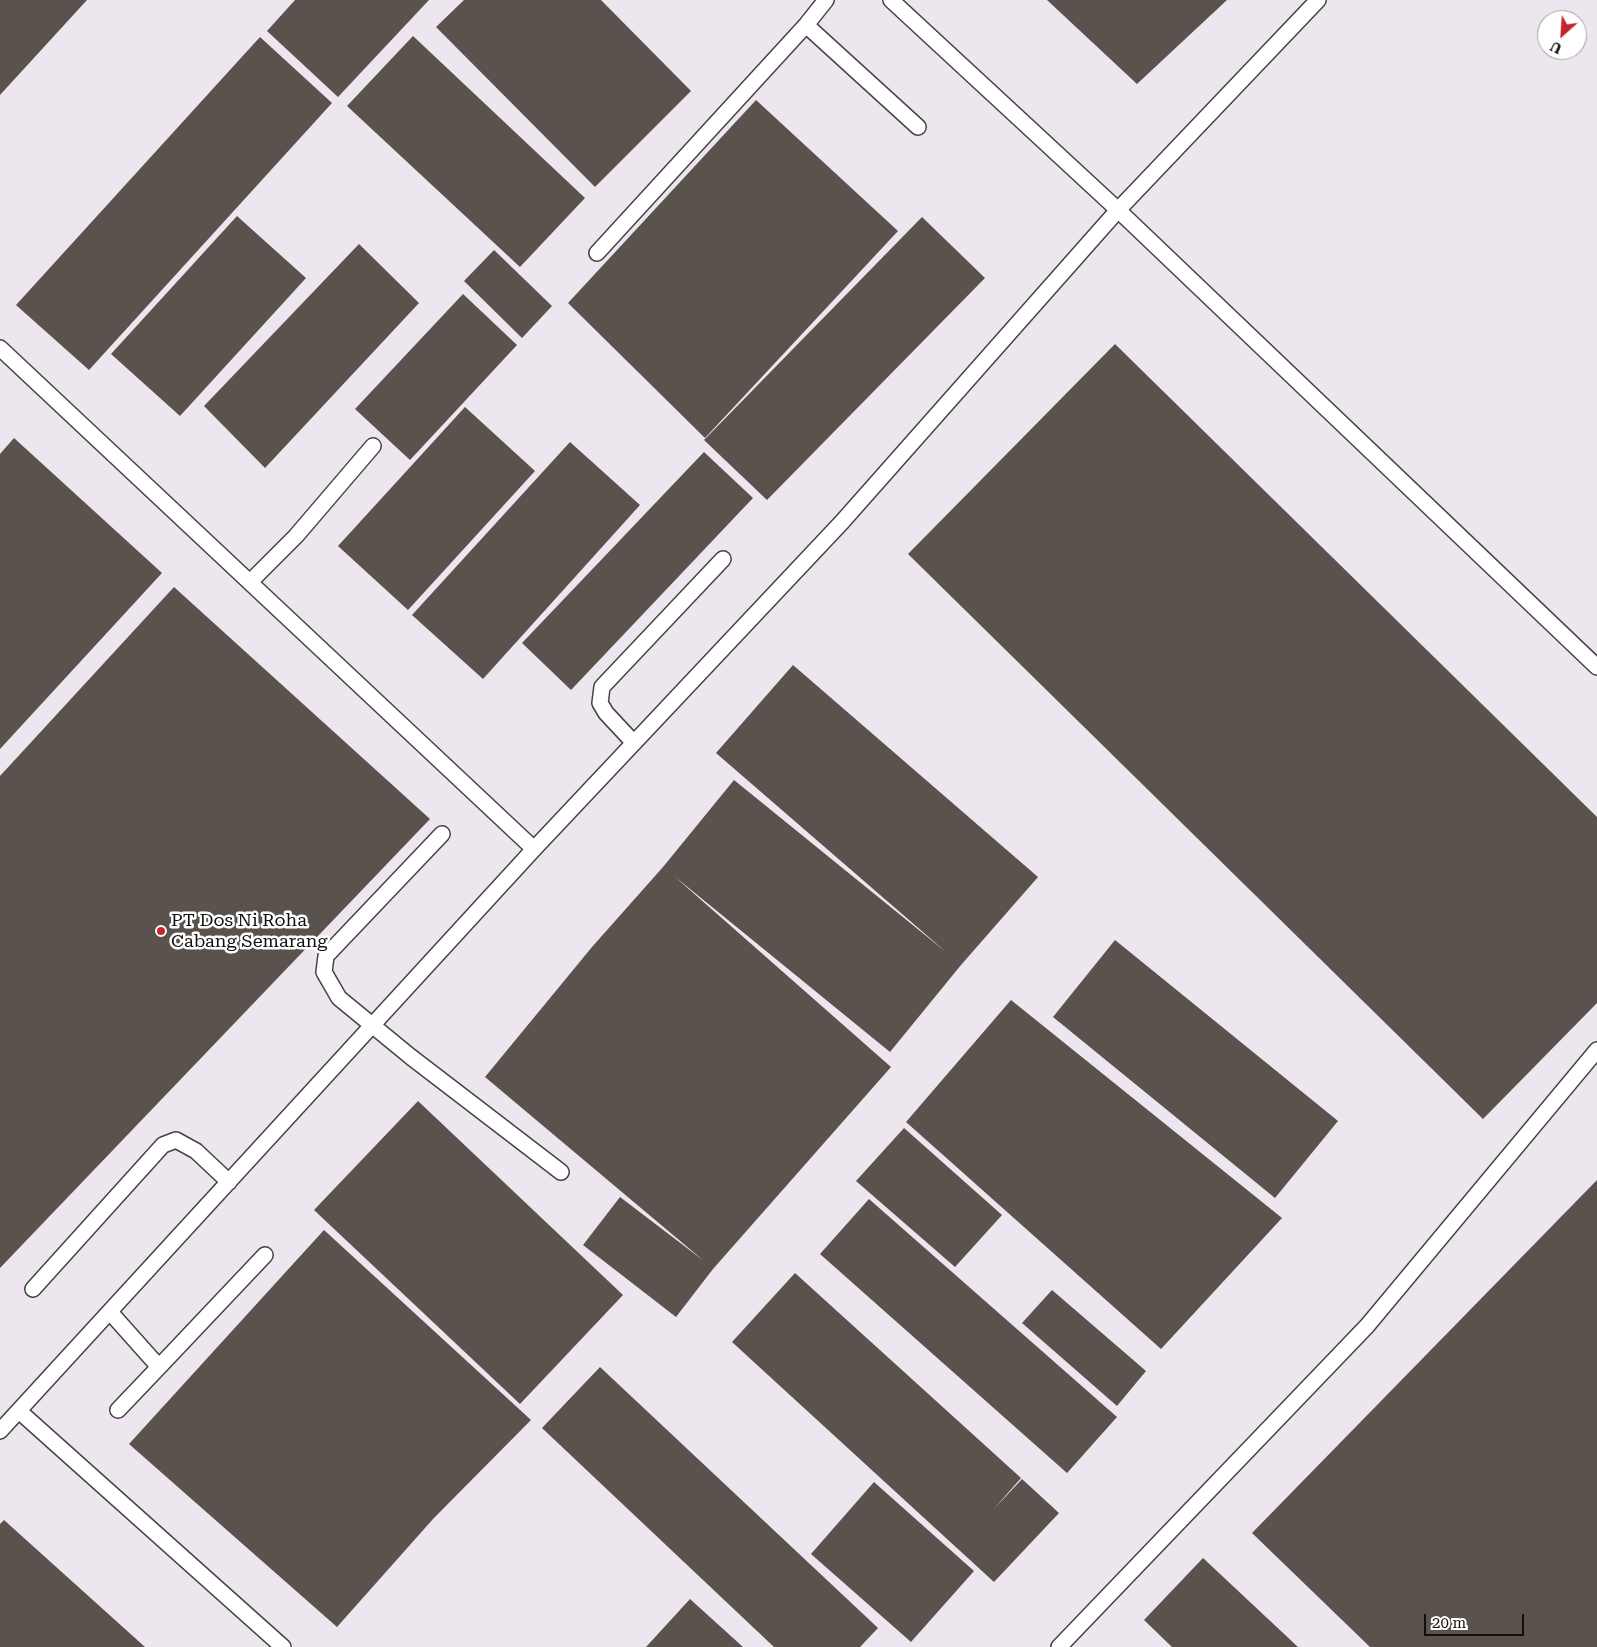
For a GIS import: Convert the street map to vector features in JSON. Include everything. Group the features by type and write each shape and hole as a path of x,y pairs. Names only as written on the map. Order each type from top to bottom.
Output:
{"lane":[{"path":"597,253 806,25 826,0"},
{"path":"891,0 1118,210 1597,668"},
{"path":"0,1431 374,1026 534,849 842,522 1118,210 1318,0"},
{"path":"806,25 918,127"},
{"path":"0,348 534,849"},
{"path":"250,582 296,536 373,446"},
{"path":"634,743 606,713 600,703 602,687 723,559"},
{"path":"442,834 326,956 324,972 339,998 411,1057 561,1172"},
{"path":"1059,1647 1367,1326 1597,1050"},
{"path":"33,1288 163,1144 176,1140 196,1151 229,1182"},
{"path":"118,1410 265,1255"},
{"path":"110,1312 159,1367"},
{"path":"19,1410 283,1647"}],"shaded area":[{"path":"0,0 1597,0 1597,1647 0,1647"}],"building":[{"path":"0,0 87,0 0,95"},
{"path":"295,0 429,0 338,97 267,31"},
{"path":"464,0 601,0 691,91 595,187 436,27"},
{"path":"1047,0 1227,0 1137,84"},
{"path":"413,36 585,198 520,267 347,106"},
{"path":"260,37 332,103 89,370 16,305"},
{"path":"756,100 898,231 705,438 568,303"},
{"path":"237,216 306,278 180,416 111,354"},
{"path":"922,217 985,278 767,500 704,440"},
{"path":"359,244 419,303 265,468 204,406"},
{"path":"494,250 552,306 522,338 464,281"},
{"path":"463,294 517,345 410,460 355,409"},
{"path":"1115,344 1597,817 1597,1003 1483,1119 908,554"},
{"path":"465,407 535,471 408,610 338,546"},
{"path":"14,438 162,573 0,749 0,454"},
{"path":"570,442 640,505 483,679 412,615"},
{"path":"704,452 753,498 571,690 522,643"},
{"name":"PT Dos Ni Roha Cabang Semarang","path":"174,587 430,819 0,1268 0,776"},
{"path":"793,665 1038,877 961,965 890,1052 674,876 891,1067 713,1269 676,1317 583,1245 620,1197 704,1261 485,1077 592,947 663,867 734,780 946,952 716,753"},
{"path":"1115,940 1338,1121 1275,1198 1053,1017"},
{"path":"1011,1000 1282,1218 1161,1349 906,1122"},
{"path":"418,1101 623,1295 520,1404 314,1210"},
{"path":"904,1128 1002,1215 955,1267 856,1181"},
{"path":"1597,1180 1597,1647 1370,1647 1252,1533"},
{"path":"869,1199 1117,1417 1067,1473 820,1254"},
{"path":"324,1230 531,1420 433,1519 337,1627 129,1444"},
{"path":"795,1273 1021,1478 993,1510 1022,1479 1059,1513 994,1582 732,1342"},
{"path":"1052,1290 1146,1371 1117,1406 1022,1323"},
{"path":"600,1367 878,1628 860,1647 774,1647 542,1428"},
{"path":"874,1482 974,1571 911,1642 811,1554"},
{"path":"4,1520 145,1647 0,1647 0,1524"},
{"path":"1203,1558 1298,1647 1172,1647 1144,1620"},
{"path":"690,1599 743,1647 646,1647"}],"place":[{"name":"PT Dos Ni Roha Cabang Semarang","path":"161,931"}]}
